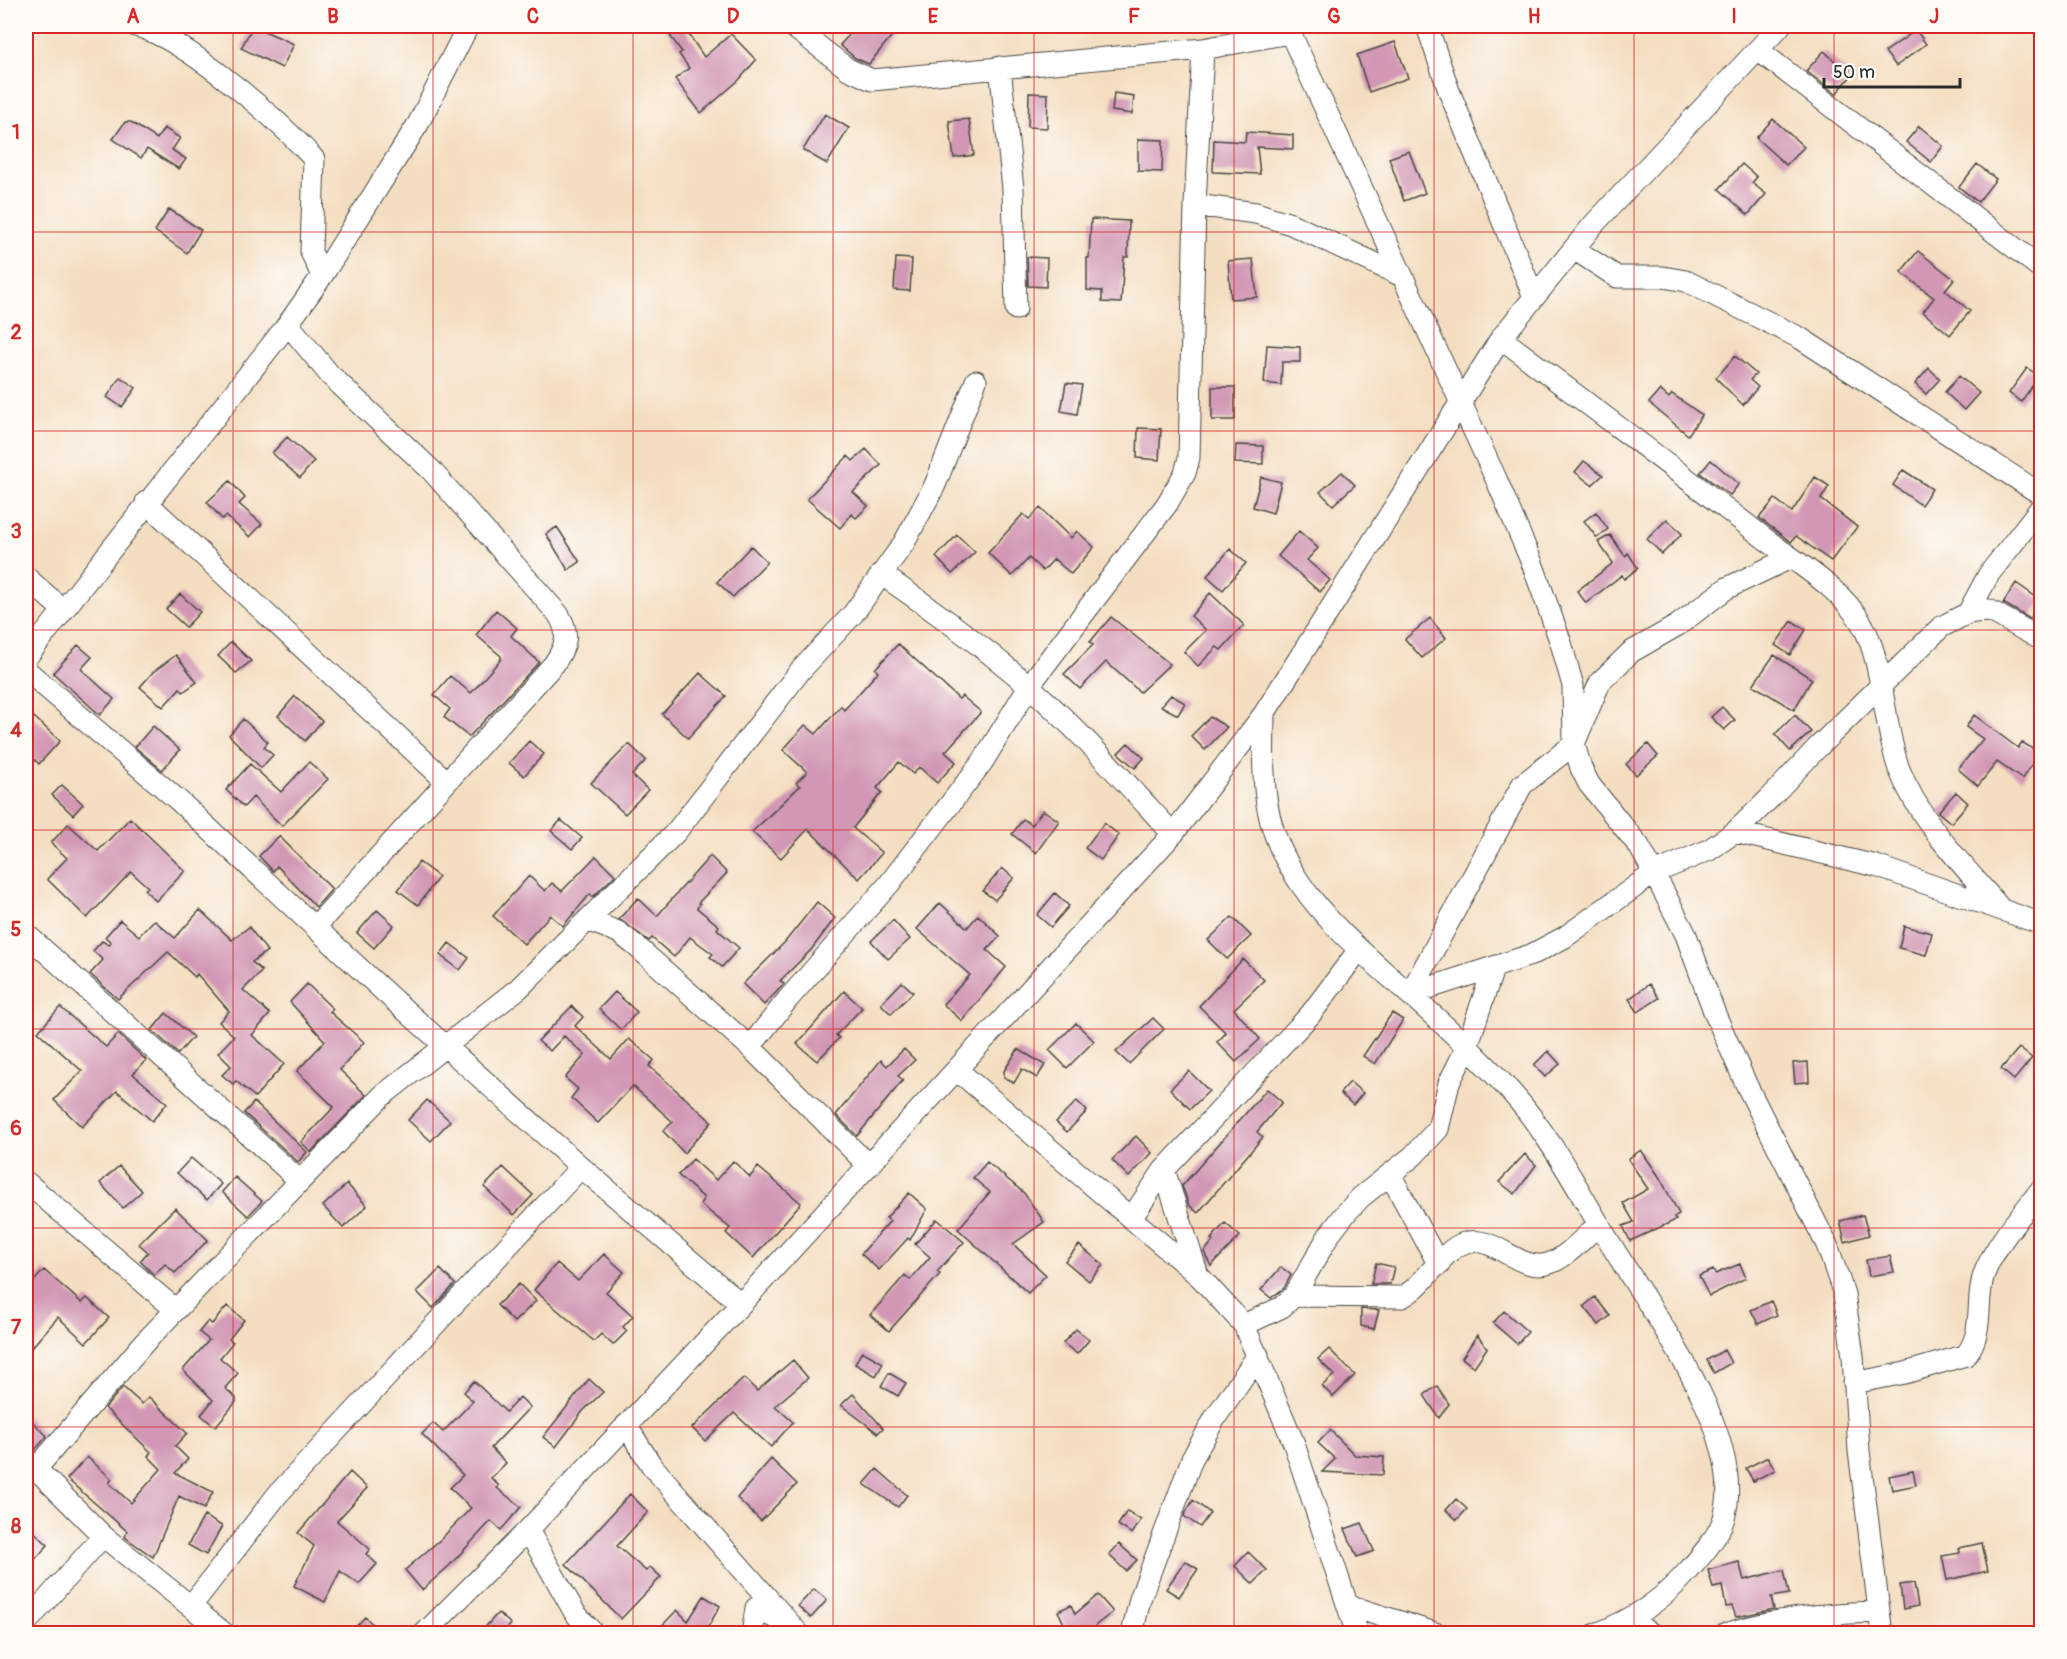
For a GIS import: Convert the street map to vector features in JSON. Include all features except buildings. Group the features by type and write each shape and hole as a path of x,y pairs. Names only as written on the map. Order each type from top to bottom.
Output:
{"street":[{"path":"136,26 148,28 216,72 277,122 314,159 311,252 322,276"},
{"path":"26,658 146,502 288,324 322,276 418,124 468,26"},
{"path":"792,26 848,69 872,80 1203,49 1288,29 1460,400 1532,563 1561,643 1573,686 1574,744 1589,784 1621,821 1654,873 1686,935 1715,1014 1747,1086 1827,1245 1844,1294 1853,1356 1859,1451 1882,1634"},
{"path":"1427,26 1449,91 1534,297"},
{"path":"424,1634 528,1530 741,1304 1173,834 1263,714 1501,338 1574,249 1780,26"},
{"path":"750,1047 788,999 897,874 983,761 1029,686 1167,504 1185,473 1190,428 1195,205 1203,49"},
{"path":"1758,50 2042,269"},
{"path":"1000,67 1013,189 1016,309"},
{"path":"1195,205 1256,213 1291,224 1402,276"},
{"path":"1574,249 1617,277 1663,277 1686,281 1800,338 2042,495"},
{"path":"288,324 330,375 431,470 565,625 565,647 554,664 315,927"},
{"path":"1501,338 1843,600 1863,625 1899,769 1922,813 1955,857 2000,908"},
{"path":"225,1634 104,1536 31,1464 382,1096 417,1066 447,1046 519,988 676,832 800,671 853,614 904,543 935,485 976,381"},
{"path":"146,502 446,781"},
{"path":"1968,613 1989,574 2042,506"},
{"path":"1410,994 1522,785 1574,744 1600,682 1619,663 1678,625 1727,588 1790,558"},
{"path":"881,574 933,609 1029,686 1173,834"},
{"path":"26,577 63,610"},
{"path":"1410,994 1531,955 1565,937 1654,873 1709,850 1735,832 1941,627 1968,613 1989,610 2042,640"},
{"path":"26,670 179,801 581,1167 741,1304"},
{"path":"1263,714 1263,787 1268,818 1281,851 1301,885 1358,951 1410,994 1512,1093 1548,1138 1598,1225 1660,1319 1696,1383 1719,1443 1727,1485 1724,1518 1706,1551 1661,1598 1629,1621 1596,1634"},
{"path":"1735,832 1876,866 2042,924"},
{"path":"587,920 618,932 635,945 750,1047 869,1166"},
{"path":"26,934 300,1181"},
{"path":"1132,1217 1164,1170 1310,1015 1358,951"},
{"path":"1244,1325 1282,1307 1294,1296 1306,1280 1329,1235 1346,1213 1361,1197 1390,1176 1428,1142 1438,1129 1449,1083 1467,1047 1493,969"},
{"path":"957,1070 1012,1119 1132,1217 1198,1276 1244,1325 1293,1441 1350,1606 1357,1634"},
{"path":"191,1606 278,1494 581,1167"},
{"path":"1164,1170 1198,1276"},
{"path":"1390,1176 1438,1265"},
{"path":"26,1182 176,1310"},
{"path":"1854,1383 1905,1373 1966,1355 1977,1331 1984,1274 1997,1250 2042,1188"},
{"path":"1294,1296 1402,1297 1413,1292 1453,1249 1466,1242 1498,1248 1530,1265 1547,1264 1562,1256 1598,1225"},
{"path":"1132,1634 1140,1599 1192,1459 1215,1418 1258,1355"},
{"path":"626,1425 652,1466 795,1630"},
{"path":"528,1530 575,1613 594,1634"},
{"path":"26,1623 104,1536"},
{"path":"1350,1606 1438,1634"},
{"path":"752,1634 756,1608 795,1630"},
{"path":"1725,1634 1782,1619 1822,1614 1879,1612"},
{"path":"1629,1621 1652,1634"}]}
